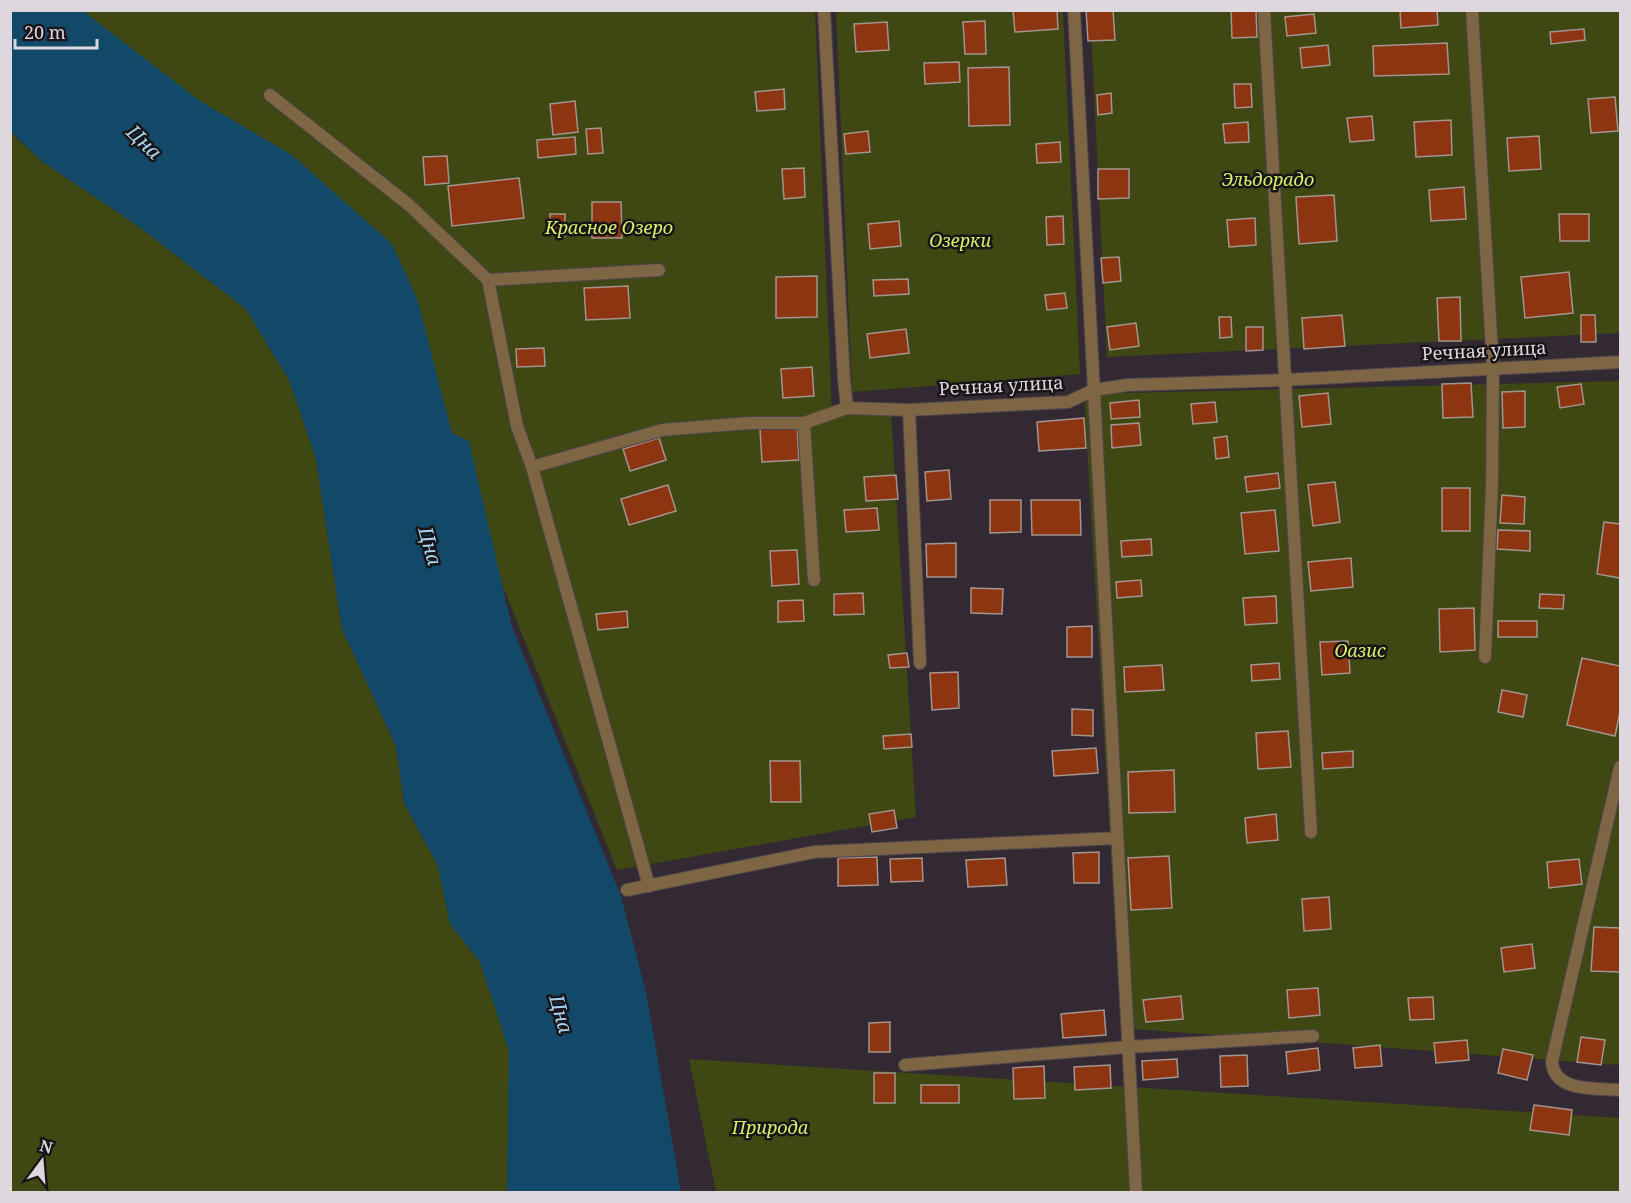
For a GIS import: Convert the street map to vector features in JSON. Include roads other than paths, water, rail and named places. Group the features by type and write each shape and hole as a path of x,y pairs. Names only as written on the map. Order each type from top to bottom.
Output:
{"street":[{"path":"824,10 847,408"},
{"path":"1074,10 1136,1192"},
{"path":"1264,10 1311,832"},
{"path":"1472,10 1493,369 1492,484 1485,657"},
{"path":"270,95 409,205 488,280 517,426 532,467 649,886"},
{"path":"488,280 659,270"},
{"name":"Речная улица","path":"532,467 662,430 749,423 804,423 847,408 909,410 1068,402 1094,390 1128,385 1284,380 1620,362"},
{"path":"909,410 920,663"},
{"path":"804,423 814,580"},
{"path":"1620,767 1552,1068 1557,1077 1569,1085 1620,1090"},
{"path":"627,891 814,852 1117,838"},
{"path":"905,1065 1128,1047 1312,1036"}],"water":[{"name":"Цна","path":"10,11 83,11 200,101 292,155 392,244 417,298 452,433 469,441 512,627 621,896 646,992 681,1192 507,1192 509,1051 480,962 450,924 438,866 404,803 396,746 342,629 316,459 290,382 246,309 138,226 43,162 11,132"}],"park label":[{"name":"Эльдорадо","path":"1268,180"},
{"name":"Красное Озеро","path":"609,228"},
{"name":"Озерки","path":"960,241"},
{"name":"Оазис","path":"1360,651"},
{"name":"Природа","path":"770,1128"}]}
